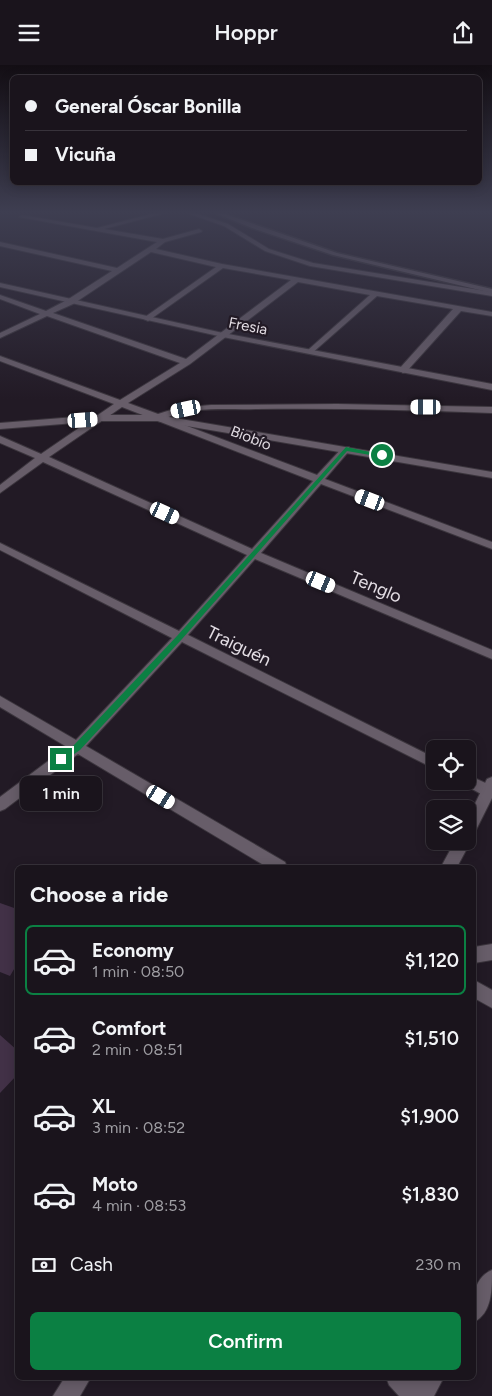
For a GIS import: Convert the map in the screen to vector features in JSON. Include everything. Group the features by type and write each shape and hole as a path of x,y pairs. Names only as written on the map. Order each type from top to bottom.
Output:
{"street":[{"path":"0,336 48,314 112,275"},
{"path":"148,319 209,275"},
{"path":"275,275 492,315"},
{"path":"377,275 492,293"},
{"path":"0,490 43,457 122,403 187,363 297,279"},
{"name":"Fresia","path":"0,285 223,335 492,387"},
{"path":"311,352 376,293"},
{"path":"0,297 187,363"},
{"path":"403,370 458,309"},
{"name":"Biobío","path":"0,358 122,403 317,480 492,546"},
{"path":"157,418 167,413 186,409 294,406 492,410"},
{"path":"0,426 100,418 157,418 492,475"},
{"name":"Tenglo","path":"0,439 252,553 492,655"},
{"path":"0,805 77,747 180,637 252,553 346,449"},
{"name":"Traiguén","path":"0,546 426,760"},
{"path":"0,701 276,865"},
{"path":"476,784 491,789 476,816"},
{"path":"451,865 458,850"},
{"path":"476,955 492,952"},
{"path":"476,989 492,1000"},
{"path":"476,1308 492,1281"},
{"path":"65,1396 78,1380"},
{"path":"400,1380 415,1396"},
{"path":"421,1396 431,1380"}],"lane":[{"path":"420,275 492,293"}],"shaded area":[{"path":"0,903 15,908 15,967 10,976 0,972"},
{"path":"0,1035 15,1048 15,1077 0,1093"}],"route":[{"path":"61,759 77,747 180,637 346,449 382,455"}]}
